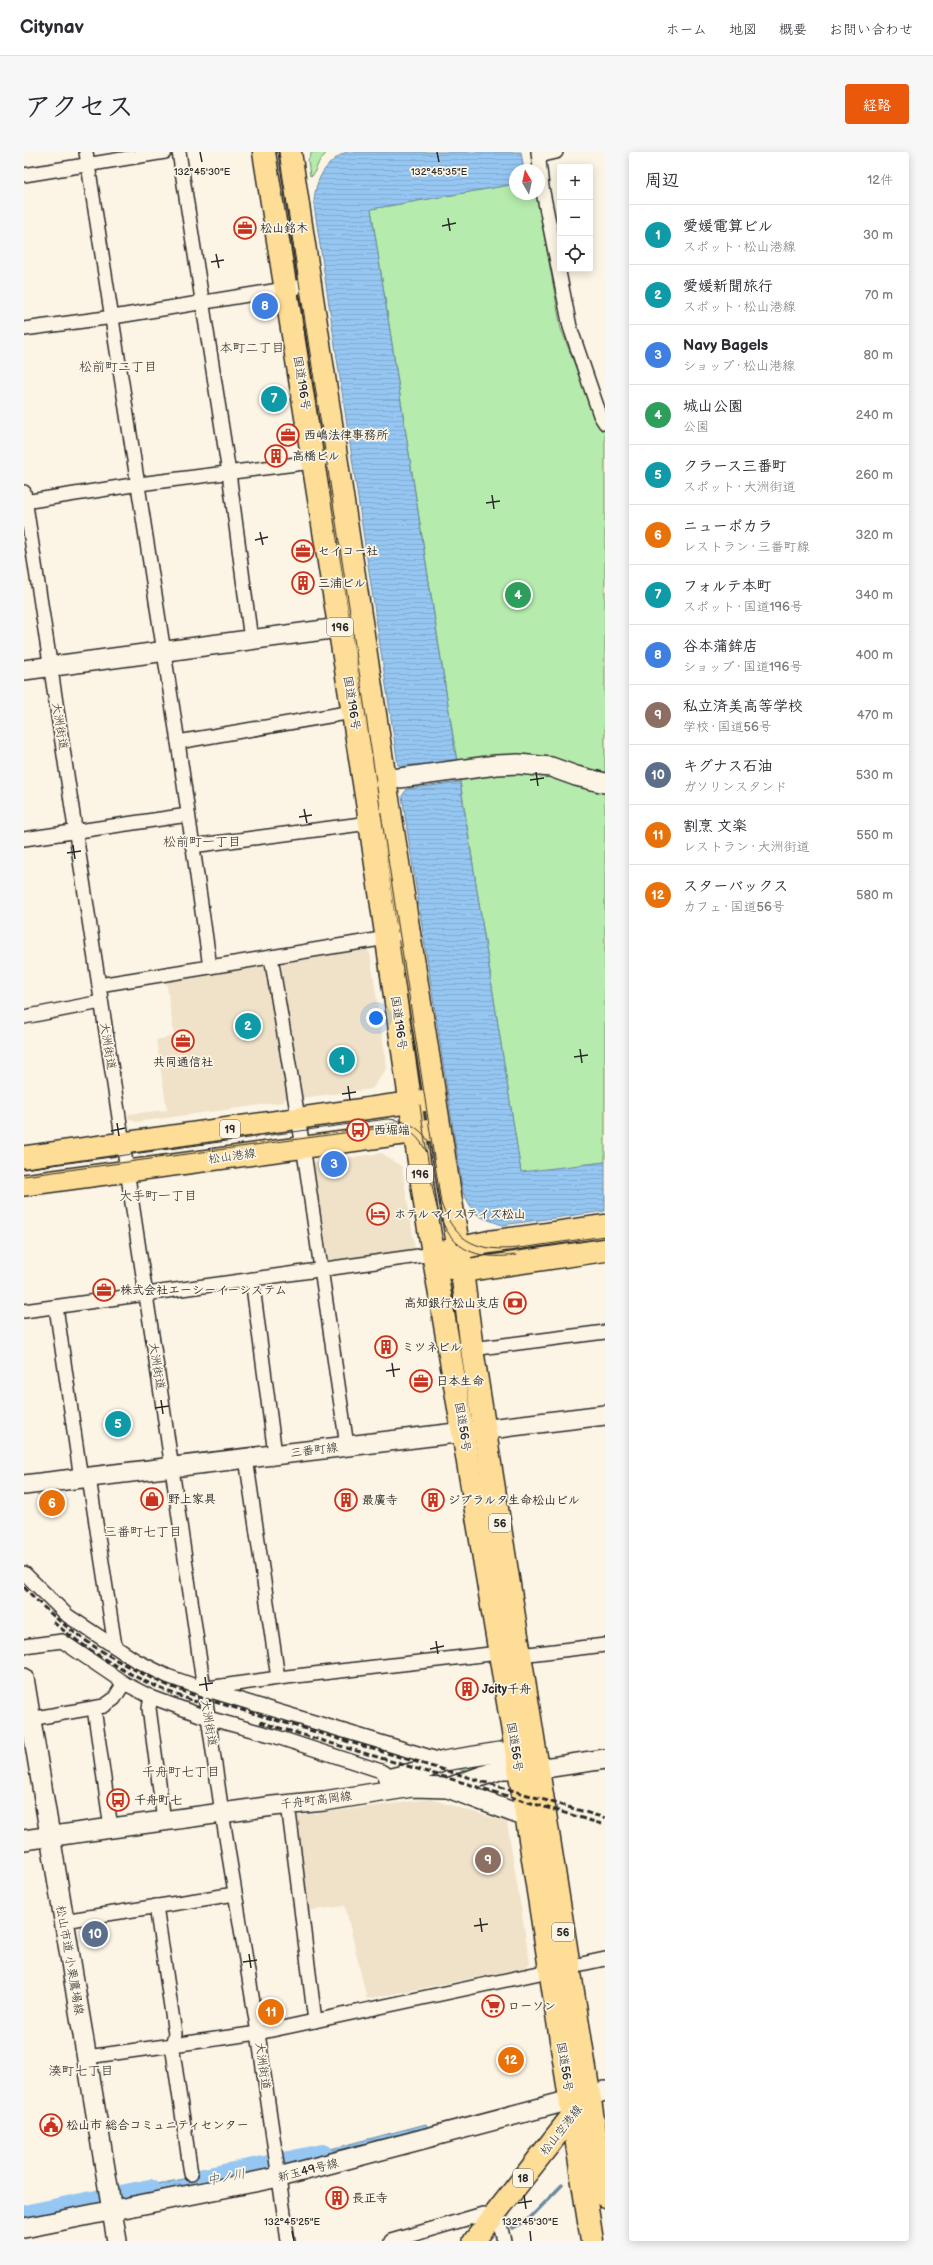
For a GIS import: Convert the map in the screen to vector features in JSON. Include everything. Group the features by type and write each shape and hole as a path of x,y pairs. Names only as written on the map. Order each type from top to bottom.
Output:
{"highway":[{"name":"国道196号","path":"264,152 286,289 325,460"},
{"name":"国道196号","path":"290,152 309,285 325,460 364,710 385,780 380,822 387,938 414,1132 433,1254"},
{"name":"国道196号","path":"380,822 409,935 440,1129 457,1248"},
{"path":"452,1212 458,1222 466,1229 490,1242"},
{"path":"605,1226 490,1242 433,1254 444,1266 462,1271 605,1250"},
{"name":"国道56号","path":"457,1248 462,1271 472,1349 485,1431 510,1654 559,1970"},
{"name":"国道56号","path":"433,1254 464,1433 510,1654"},
{"name":"国道56号","path":"527,1761 526,1817 605,2196"},
{"name":"国道56号","path":"584,2100 592,2241"}],"main road":[{"name":"19","path":"24,1157 435,1099"},
{"name":"松山港線","path":"24,1185 440,1129"},
{"name":"松山空港線","path":"474,2241 584,2100"}],"street":[{"path":"24,175 87,158 165,152"},
{"path":"179,152 201,302 229,473 251,640"},
{"path":"556,152 538,154 542,187 570,327 600,415 605,423"},
{"path":"87,158 139,484 210,967"},
{"path":"24,329 113,317 309,285"},
{"path":"24,499 325,460"},
{"name":"大洲街道","path":"24,499 102,1002 221,1807 258,2033 288,2241"},
{"path":"24,670 351,627"},
{"path":"178,742 364,710"},
{"path":"385,780 496,765 531,764 551,767 583,778 605,783"},
{"path":"24,839 188,815"},
{"path":"192,846 380,822"},
{"path":"99,985 409,935"},
{"path":"271,957 303,1147 347,1446"},
{"path":"24,1017 102,1002"},
{"path":"24,1311 433,1254"},
{"path":"252,1279 275,1454"},
{"path":"56,1307 115,1646"},
{"path":"472,1349 605,1332"},
{"name":"三番町線","path":"24,1485 172,1468 275,1454 485,1431 542,1422 605,1415"},
{"path":"246,1458 278,1678"},
{"path":"24,1573 68,1616 135,1660 167,1676 204,1689 444,1761"},
{"path":"24,1646 62,1641 124,1683 151,1697 208,1718 281,1738 381,1771 401,1785"},
{"path":"204,1689 278,1678 605,1645"},
{"name":"松山市道 小栗鷹場線","path":"24,1678 27,1719 48,1830 117,2241"},
{"path":"27,1719 104,1706 114,1699 124,1683"},
{"path":"151,1697 149,1708 163,1815"},
{"path":"94,1708 110,1822"},
{"name":"千舟町高岡線","path":"24,1827 48,1830 401,1785 448,1788 527,1761 605,1747"},
{"name":"千舟町高岡線","path":"221,1807 288,1804 401,1785 444,1761 500,1752 527,1761 605,1759"},
{"path":"448,1788 526,1817"},
{"path":"288,1804 315,2021"},
{"name":"千舟町高岡線","path":"24,1840 48,1830"},
{"path":"63,1920 235,1894"},
{"path":"156,1906 175,2034 172,2045 191,2174"},
{"path":"86,2057 258,2033 605,1959"},
{"name":"新玉49号線","path":"24,2228 110,2202 278,2170 584,2100"},
{"path":"391,2241 484,2214 494,2215 500,2224 504,2241"}],"shaded area":[{"path":"366,949 370,953 387,1068 372,1089 301,1098 281,967 285,961"},
{"path":"264,964 268,967 287,1096 283,1102 136,1122 128,1118 128,1114 167,1110 156,1040 174,1036 166,980"},
{"path":"382,1153 402,1167 415,1248 412,1251 330,1263 326,1260 311,1165 315,1162"},
{"path":"430,1799 507,1822 530,1963 525,1968 367,1999 345,1906 306,1911 294,1822 298,1816"}],"green space":[{"path":"312,152 327,152 319,162 313,175 310,176 308,160"},
{"path":"509,185 509,200 538,200 561,329 599,427 605,426 605,1162 521,1173 371,209"},
{"path":"451,1297 453,1297 471,1410 468,1410"},
{"path":"492,1761 493,1763 470,1773 453,1767"}],"water":[{"path":"346,152 521,152 523,164 509,164 509,185 371,209 457,763 404,770 398,765 314,205 314,197 318,181 326,168 338,156"},
{"path":"460,782 521,1172 605,1162 605,1211 502,1225 481,1217 474,1212 463,1193 402,796 407,789"},
{"path":"426,2124 428,2131 294,2166 292,2159"},
{"path":"264,2164 265,2171 233,2178 231,2170"},
{"path":"222,2172 223,2180 121,2199 119,2191"},
{"path":"98,2196 99,2204 24,2221 24,2212"}],"waterway":[{"name":"中ノ川","path":"194,2181 323,2155"},
{"path":"512,2228 530,2218 562,2185"},
{"name":"中ノ川","path":"24,2216 150,2190"}],"tram line":[{"path":"279,152 441,1203 449,1220 458,1232 468,1241 480,1246 508,1249 605,1236"},
{"path":"420,1105 433,1192 444,1225 452,1238 462,1247 476,1254 494,1256 516,1255"},
{"path":"24,1169 387,1119 407,1123 422,1133 430,1144"},
{"path":"24,1176 388,1127 401,1128 411,1133 419,1140 426,1151"}],"railway":[{"path":"24,1587 52,1615 84,1640 136,1671 160,1682 205,1699 605,1818"},
{"path":"53,1622 104,1659 140,1679 197,1702"},
{"path":"260,1722 605,1825"}],"place":[{"name":"松山銘木","path":"245,228"},
{"name":"谷本蒲鉾店","path":"265,306"},
{"name":"フォルテ本町","path":"274,399"},
{"name":"西嶋法律事務所","path":"288,435"},
{"name":"高橋ビル","path":"276,456"},
{"name":"セイコー社","path":"303,551"},
{"name":"三浦ビル","path":"303,583"},
{"name":"城山公園","path":"518,595"},
{"name":"愛媛新聞旅行","path":"248,1026"},
{"name":"共同通信社","path":"183,1041"},
{"name":"愛媛電算ビル","path":"342,1060"},
{"name":"西堀端","path":"358,1130"},
{"name":"Navy Bagels","path":"334,1164"},
{"name":"ホテルマイステイズ松山","path":"378,1214"},
{"name":"株式会社エーシーイーシステム","path":"104,1290"},
{"name":"高知銀行松山支店","path":"515,1303"},
{"name":"ミツネビル","path":"386,1347"},
{"name":"日本生命","path":"421,1381"},
{"name":"クラース三番町","path":"118,1424"},
{"name":"野上家具","path":"152,1499"},
{"name":"最廣寺","path":"346,1500"},
{"name":"ジブラルタ生命松山ビル","path":"433,1500"},
{"name":"ニューポカラ","path":"52,1503"},
{"name":"Jcity千舟","path":"467,1689"},
{"name":"千舟町七","path":"118,1800"},
{"name":"私立済美高等学校","path":"488,1860"},
{"name":"キグナス石油","path":"95,1934"},
{"name":"ローソン","path":"493,2006"},
{"name":"割烹 文楽","path":"271,2012"},
{"name":"スターバックス","path":"511,2060"},
{"name":"松山市 総合コミュニティセンター","path":"51,2125"},
{"name":"長正寺","path":"337,2198"}],"district":[{"name":"本町二丁目","path":"252,347"},
{"name":"松前町二丁目","path":"118,366"},
{"name":"松前町一丁目","path":"202,841"},
{"name":"大手町一丁目","path":"158,1195"},
{"name":"三番町七丁目","path":"143,1531"},
{"name":"千舟町七丁目","path":"181,1771"},
{"name":"湊町七丁目","path":"81,2070"}]}
